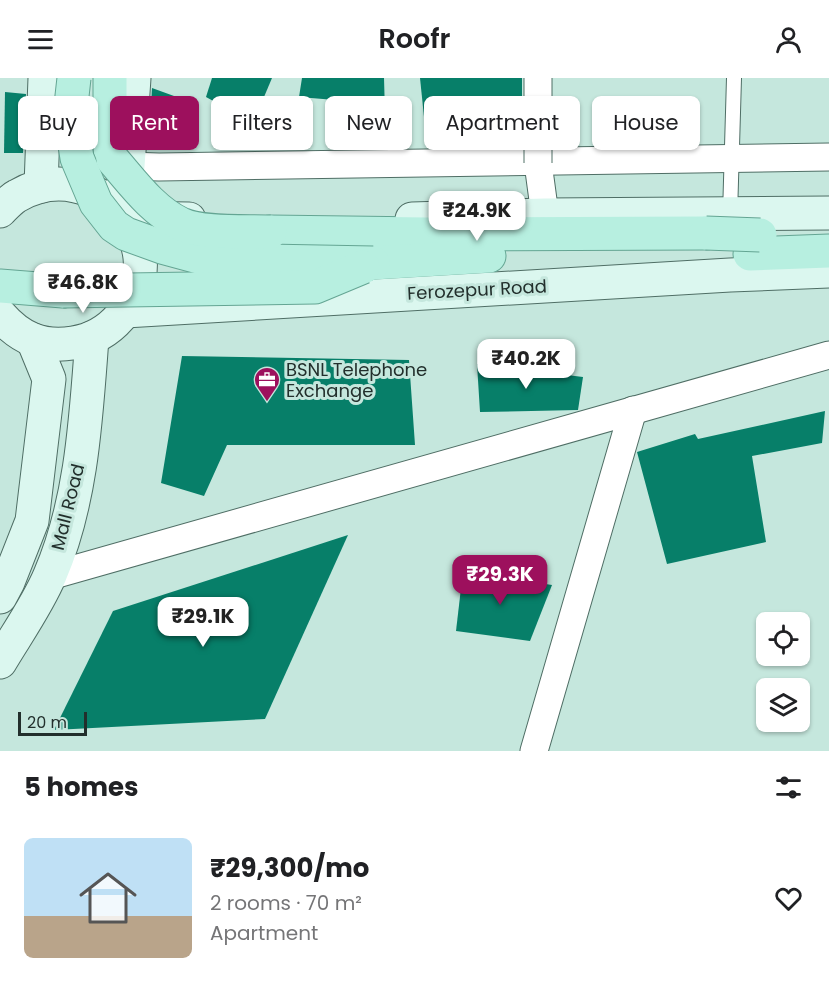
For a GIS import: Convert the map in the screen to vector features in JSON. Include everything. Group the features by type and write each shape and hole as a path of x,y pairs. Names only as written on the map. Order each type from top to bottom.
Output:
{"main road":[{"path":"41,186 45,78"},
{"path":"74,78 70,114 77,158 112,209"},
{"path":"110,78 110,150 148,200 182,225 212,230 462,234 731,244 829,251"},
{"path":"134,78 112,209 114,225 126,234 210,260 373,262 731,244 829,233"},
{"path":"0,211 16,196 41,186 68,184 94,191 133,229 140,255 139,282 129,307 111,328 92,338 60,345 33,340 14,330 0,315"},
{"name":"Ferozepur Road","path":"112,209 379,220 545,215 731,244 829,271"},
{"name":"Ferozepur Road","path":"125,311 731,244 829,213"},
{"path":"0,286 63,291 315,287 373,262"},
{"name":"Mall Road","path":"0,662 50,576 63,536 77,486 92,338"},
{"name":"Mall Road","path":"0,597 32,521 49,379 33,340"}],"street":[{"path":"538,78 538,153 545,215"},
{"path":"121,163 159,167 829,157"},
{"path":"50,576 829,355"},
{"path":"534,751 633,410"}],"lane":[{"path":"731,244 734,78"}],"building":[{"path":"212,78 272,78 264,96 211,96 211,100 206,97"},
{"path":"302,78 384,78 385,96 325,96 325,99 299,96"},
{"path":"420,78 522,78 522,96 424,96 424,117"},
{"path":"152,88 174,96 152,96"},
{"path":"5,92 26,94 26,96 18,96 18,150 23,150 23,153 4,153"},
{"path":"182,356 409,360 415,445 227,445 204,496 161,483"},
{"path":"477,364 583,377 578,410 480,412"},
{"path":"825,411 822,443 752,456 766,542 667,564 637,452 695,434 698,439"},
{"path":"348,535 265,719 54,730 113,611"},
{"path":"463,571 552,585 530,641 456,631"}],"place":[{"name":"BSNL Telephone Exchange","path":"267,403"}]}
